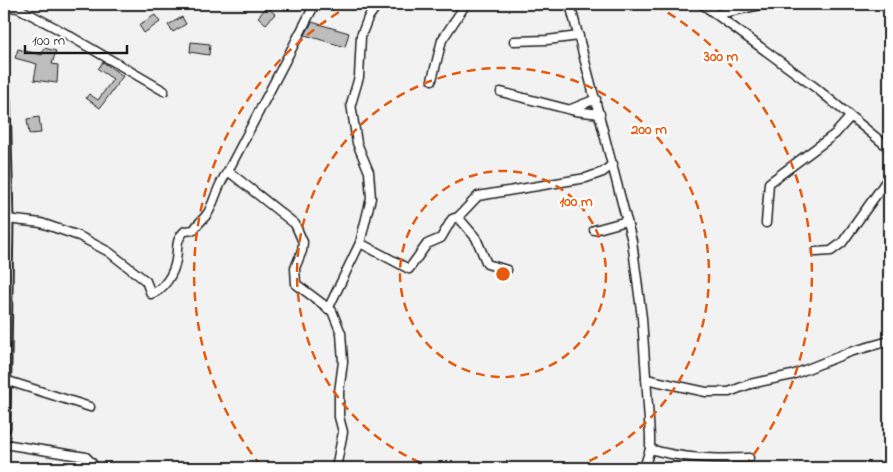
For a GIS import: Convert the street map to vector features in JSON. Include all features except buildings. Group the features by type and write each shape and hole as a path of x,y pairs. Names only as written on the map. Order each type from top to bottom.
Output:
{"main road":[{"path":"4,99 8,219 4,428"}],"street":[{"path":"8,219 35,222 79,236 109,252 146,281 150,293 153,294 163,287 175,265 176,248 181,235 185,231 194,230 198,222 207,214 218,185 228,171 315,4"},
{"path":"328,309 360,243 366,223 370,190 367,166 355,137 351,104 359,77 360,45 363,28 378,4"},
{"path":"432,80 442,40 466,4"},
{"path":"570,4 627,221 642,318 650,449 644,468"},
{"path":"718,14 765,4"},
{"path":"706,5 889,148"},
{"path":"4,6 18,8 56,28 164,91"},
{"path":"514,41 547,40 579,36"},
{"path":"501,92 600,114"},
{"path":"571,109 596,99"},
{"path":"766,222 769,183 835,134 850,117"},
{"path":"360,243 409,269 427,244 441,238 452,219 458,217 474,199 482,194 586,178 603,172 613,164"},
{"path":"228,171 295,224 303,242 302,251 295,268 296,284 328,309 339,326 343,362 338,392 343,432 336,468"},
{"path":"816,252 831,250 842,243 889,177"},
{"path":"458,217 476,238 487,264 507,270"},
{"path":"594,230 627,221"},
{"path":"646,380 706,392 728,392 750,384 792,375 850,352 889,341"},
{"path":"5,380 90,407"},
{"path":"4,444 86,457 92,462"},
{"path":"650,449 672,456 698,459 749,458"}]}
